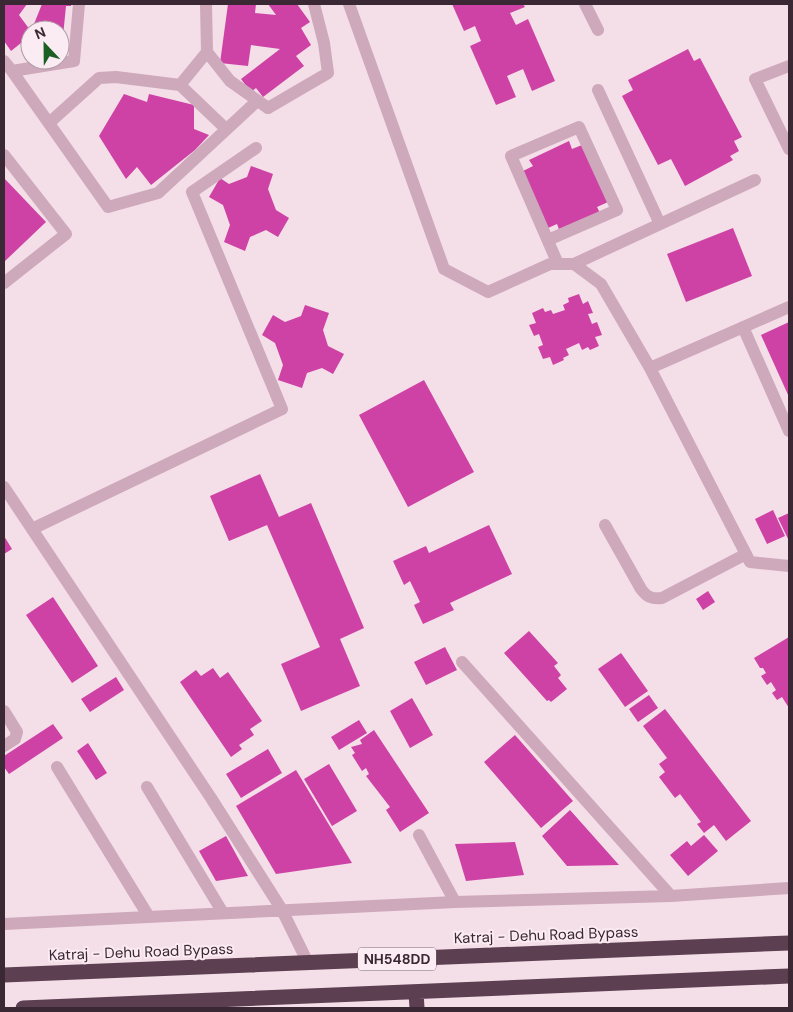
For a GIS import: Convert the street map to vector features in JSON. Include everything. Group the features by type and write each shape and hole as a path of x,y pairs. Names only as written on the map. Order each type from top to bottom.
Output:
{"highway":[{"name":"Katraj - Dehu Road Bypass","path":"4,975 789,943"},
{"name":"NH548DD","path":"23,1008 789,976"},
{"path":"416,992 417,1008"}],"street":[{"path":"8,66 74,61 79,4"},
{"path":"180,84 206,52 206,4"},
{"path":"206,52 230,81 256,102 268,108 328,73 324,43 314,4"},
{"path":"349,4 444,269 488,292 550,264 574,264 755,180"},
{"path":"585,4 598,30"},
{"path":"8,66 108,207 158,193 225,128 256,102"},
{"path":"789,66 755,79 789,149"},
{"path":"49,123 99,78 116,76 180,84 225,128"},
{"path":"598,90 660,224"},
{"path":"548,240 616,210 579,127 511,156 558,264"},
{"path":"32,529 282,409 192,192 256,148"},
{"path":"4,155 66,234 4,283"},
{"path":"574,264 601,284 650,368 750,562 789,566"},
{"path":"650,368 789,307"},
{"path":"743,328 789,432"},
{"path":"4,487 211,798 282,910 308,963"},
{"path":"605,525 646,596 652,599 662,598 746,554"},
{"path":"462,662 671,896"},
{"path":"4,711 17,732 15,739 4,746"},
{"path":"57,766 149,917"},
{"path":"147,787 223,913"},
{"path":"419,834 455,902"},
{"path":"4,924 455,902 671,896 789,888"}],"building":[{"path":"4,4 27,4 19,15 23,20 20,20 20,44 11,51 4,41"},
{"path":"42,4 71,4 71,6 66,6 65,20 36,20"},
{"path":"228,4 256,4 255,13 276,15 268,4 297,4 310,22 301,28 311,45 296,56 304,66 263,97 256,88 251,92 241,79 280,49 251,45 248,66 220,63"},
{"path":"452,4 523,4 525,7 510,13 516,25 528,19 555,81 532,91 523,69 507,76 516,97 496,105 470,46 481,41 475,26 464,31"},
{"path":"688,49 694,61 700,58 742,137 734,141 739,151 730,156 733,160 685,186 671,159 658,165 622,96 633,90 628,80"},
{"path":"124,94 147,102 149,94 194,105 194,129 209,135 195,150 151,185 137,167 126,179 99,136"},
{"path":"569,141 572,149 582,145 608,202 597,207 600,213 560,232 557,224 548,228 523,171 533,166 529,160"},
{"path":"251,166 273,174 268,189 276,210 289,218 278,237 266,230 250,237 245,251 224,242 230,225 223,205 209,197 220,178 229,184 247,177"},
{"path":"4,178 46,222 4,262"},
{"path":"733,228 752,276 686,302 667,254"},
{"path":"579,294 583,304 588,301 593,313 588,314 592,324 597,322 602,335 595,337 599,346 590,350 588,347 582,350 579,343 566,349 569,355 563,358 564,360 553,365 550,357 543,359 538,347 543,345 539,334 534,336 529,325 536,323 532,313 543,308 545,312 551,310 553,314 565,310 563,305 569,302 568,298"},
{"path":"305,305 329,313 323,330 328,346 344,354 333,374 322,368 307,373 302,388 278,380 283,365 275,343 262,335 273,315 285,322 301,316"},
{"path":"789,322 789,397 761,335"},
{"path":"424,380 474,472 408,507 359,415"},
{"path":"260,474 279,517 311,503 364,628 340,639 360,686 301,711 281,664 320,647 267,525 229,541 210,496"},
{"path":"773,510 785,536 767,544 755,519"},
{"path":"789,513 789,541 778,518"},
{"path":"489,525 512,574 450,603 454,610 423,624 414,605 420,602 410,581 404,585 393,561 426,546 429,553"},
{"path":"4,536 12,549 4,554"},
{"path":"708,591 715,602 703,610 696,599"},
{"path":"53,597 98,666 72,683 26,615"},
{"path":"529,631 558,663 554,666 561,675 558,678 567,689 551,702 547,701 504,653"},
{"path":"789,637 789,708 782,697 777,700 772,693 776,690 771,682 767,685 761,676 766,673 763,668 760,668 754,658"},
{"path":"445,647 457,670 426,685 414,662"},
{"path":"621,653 648,691 625,707 598,669"},
{"path":"213,668 220,678 228,672 262,721 250,729 254,735 239,745 242,749 231,757 180,682 196,670 201,676"},
{"path":"116,677 124,690 90,712 81,699"},
{"path":"649,695 658,708 638,722 629,709"},
{"path":"412,698 433,735 410,748 390,711"},
{"path":"665,709 751,821 726,841 714,825 704,833 697,824 701,822 680,794 675,798 659,777 665,772 659,764 667,758 643,726"},
{"path":"359,720 367,733 339,750 331,737"},
{"path":"53,724 63,738 9,774 4,767 4,756"},
{"path":"374,730 429,813 400,832 386,810 390,807 366,776 369,774 366,768 362,771 352,755 355,753 351,747 362,744 360,740"},
{"path":"515,735 573,801 541,828 484,762"},
{"path":"88,743 107,773 96,780 77,751"},
{"path":"268,749 282,773 241,798 226,774"},
{"path":"329,764 357,811 332,826 304,779"},
{"path":"296,770 352,863 276,874 236,806"},
{"path":"570,810 619,865 567,866 542,836"},
{"path":"704,835 718,851 688,876 670,855 687,841 691,846"},
{"path":"226,836 248,876 216,881 199,851"},
{"path":"515,842 524,875 466,881 455,844"}]}
